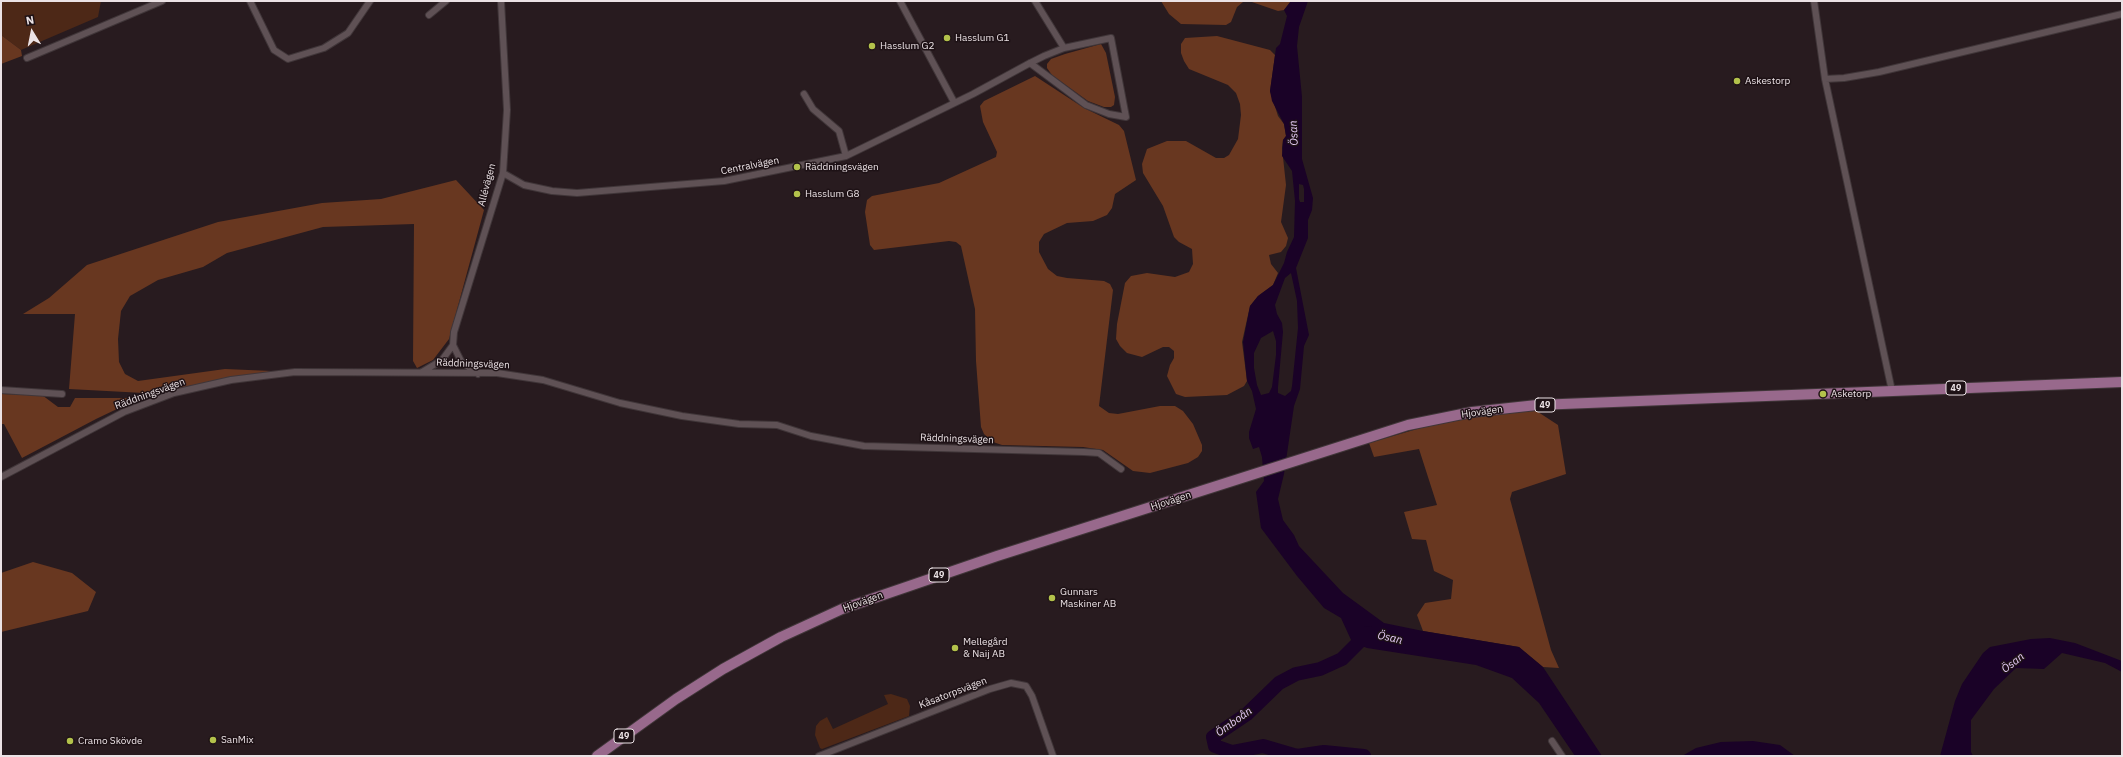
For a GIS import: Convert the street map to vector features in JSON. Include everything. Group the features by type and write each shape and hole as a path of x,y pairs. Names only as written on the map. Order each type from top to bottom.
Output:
{"main road":[{"name":"49","path":"1892,391 2122,382"},
{"name":"Hjovägen","path":"597,756 676,699 723,669 781,637 842,609 1245,476 1408,425 1472,412 1537,405 1892,391"}],"street":[{"path":"27,58 162,1"},
{"path":"250,1 274,50 288,59 324,48 348,34 370,1"},
{"path":"429,15 446,1"},
{"name":"Allévägen","path":"420,372 442,360 453,345 454,332 502,173 507,110 501,1"},
{"path":"900,1 954,102"},
{"path":"1035,1 1064,48"},
{"path":"1814,1 1825,79 1892,391"},
{"path":"1825,79 1844,78 1879,72 2122,14"},
{"name":"Centralvägen","path":"502,173 524,185 552,191 577,193 724,181 846,156 1030,63 1064,48 1111,38 1126,117 1108,114 1086,105 1030,63"},
{"path":"804,94 813,109 839,131 846,156"},
{"path":"453,345 460,362 478,374"},
{"name":"Räddningsvägen","path":"1,477 124,412 181,392 231,380 295,372 497,373 543,380 620,403 682,416 739,424 777,425 811,436 864,446 1099,453 1121,469"},
{"path":"1,390 62,394"},
{"name":"Kåsatorpsvägen","path":"819,756 983,692 1011,683 1026,686 1032,696 1053,756"},
{"path":"1552,741 1562,756"}],"shaded area":[{"path":"1,1 101,1 98,17 21,50 1,35"},
{"path":"1161,1 1249,1 1243,2 1237,7 1231,22 1226,25 1181,24 1169,14"},
{"path":"1249,1 1291,1 1284,10 1278,11"},
{"path":"1,35 21,50 22,56 1,64"},
{"path":"1217,36 1270,50 1275,55 1270,91 1278,116 1284,124 1286,136 1283,140 1282,148 1286,185 1281,222 1288,238 1286,246 1281,252 1269,255 1271,264 1278,273 1273,285 1258,296 1250,306 1242,342 1247,381 1244,386 1227,395 1185,397 1176,394 1167,376 1174,358 1174,351 1169,347 1163,347 1142,357 1127,353 1116,339 1117,324 1125,283 1131,276 1147,273 1175,277 1189,272 1193,264 1192,249 1179,242 1174,237 1163,206 1143,173 1142,164 1147,149 1167,141 1186,141 1216,158 1224,158 1229,155 1238,139 1241,115 1240,104 1236,93 1228,85 1189,69 1181,53 1181,44 1185,38"},
{"path":"1101,44 1106,53 1115,97 1114,105 1111,107 1104,107 1088,101 1052,75 1047,68 1047,64 1051,59"},
{"path":"1035,76 1084,108 1119,125 1124,131 1136,180 1115,194 1112,208 1107,215 1093,221 1067,223 1044,234 1039,242 1039,252 1048,269 1057,276 1104,281 1110,284 1113,290 1099,406 1109,413 1118,414 1160,406 1175,406 1183,411 1193,424 1202,445 1202,451 1198,457 1188,463 1150,473 1133,471 1103,450 1083,447 1002,445 993,442 984,434 981,427 976,361 975,309 961,246 956,242 949,241 874,250 870,245 865,212 867,200 872,196 939,183 996,157 997,152 983,122 980,106 984,101"},
{"path":"456,180 484,210 449,339 433,360 417,368 413,361 414,224 323,227 227,253 203,267 158,280 130,296 121,311 118,339 119,362 125,374 138,381 225,369 272,371 174,391 144,393 69,389 75,314 23,314 49,298 87,265 218,222 322,203 381,199"},
{"path":"1,394 42,395 58,407 70,407 75,398 140,398 96,419 22,458 4,424 1,424"},
{"path":"1535,410 1558,425 1566,474 1512,492 1510,499 1551,650 1559,668 1543,667 1519,647 1423,631 1417,615 1425,603 1451,599 1453,580 1434,571 1426,540 1412,539 1404,512 1437,505 1419,449 1374,457 1369,443 1424,427 1470,418"},
{"path":"33,562 72,573 96,592 88,611 1,632 1,573"},
{"path":"891,694 907,699 910,706 909,716 822,749 820,748 815,735 816,726 820,721 827,717 833,729 888,704 884,695"}],"water":[{"name":"Ösan","path":"1291,1 1308,1 1299,27 1297,46 1302,97 1302,159 1313,198 1312,210 1308,220 1308,238 1296,268 1309,335 1304,346 1300,389 1294,406 1284,474 1278,499 1283,520 1294,535 1299,546 1343,593 1384,623 1519,647 1543,667 1602,756 1575,756 1539,703 1512,678 1476,665 1367,648 1352,642 1341,618 1324,608 1297,576 1261,528 1256,492 1264,481 1262,457 1259,447 1253,449 1249,438 1249,432 1256,409 1252,391 1247,381 1243,342 1250,306 1258,296 1273,285 1284,263 1294,237 1295,201 1292,171 1282,156 1283,140 1286,136 1284,124 1272,101 1270,91 1276,48 1280,44 1287,16 1284,10","holes":["1299,184 1303,185 1304,202 1300,202 1299,199","1291,273 1297,301 1298,328 1292,386 1291,391 1285,396 1278,393 1283,332 1282,323 1277,314 1275,305 1285,278","1273,331 1276,341 1276,355 1272,387 1269,393 1261,395 1257,385 1254,368 1254,353 1261,338"]},
{"name":"Ösan","path":"2050,638 2075,643 2122,661 2122,672 2105,663 2062,653 2044,669 2016,668 1994,689 1971,720 1971,752 1973,756 1940,756 1955,701 1962,684 1983,653 1990,647 2031,639"},
{"path":"1753,741 1780,745 1795,756 1682,756 1696,748 1721,742"}],"waterway":[{"name":"Ömboån","path":"1364,756 1324,752 1297,756 1263,746 1232,752 1215,746 1213,737 1247,714 1279,683 1296,674 1320,669 1342,659 1368,633"}],"place":[{"name":"Hasslum G1","path":"947,38"},
{"name":"Hasslum G2","path":"872,46"},
{"name":"Askestorp","path":"1737,81"},
{"name":"Räddningsvägen","path":"797,167"},
{"name":"Hasslum G8","path":"797,194"},
{"name":"Asketorp","path":"1823,394"},
{"name":"Gunnars Maskiner AB","path":"1052,598"},
{"name":"Mellegård & Naij AB","path":"955,648"},
{"name":"SanMix","path":"213,740"},
{"name":"Cramo Skövde","path":"70,741"}]}
